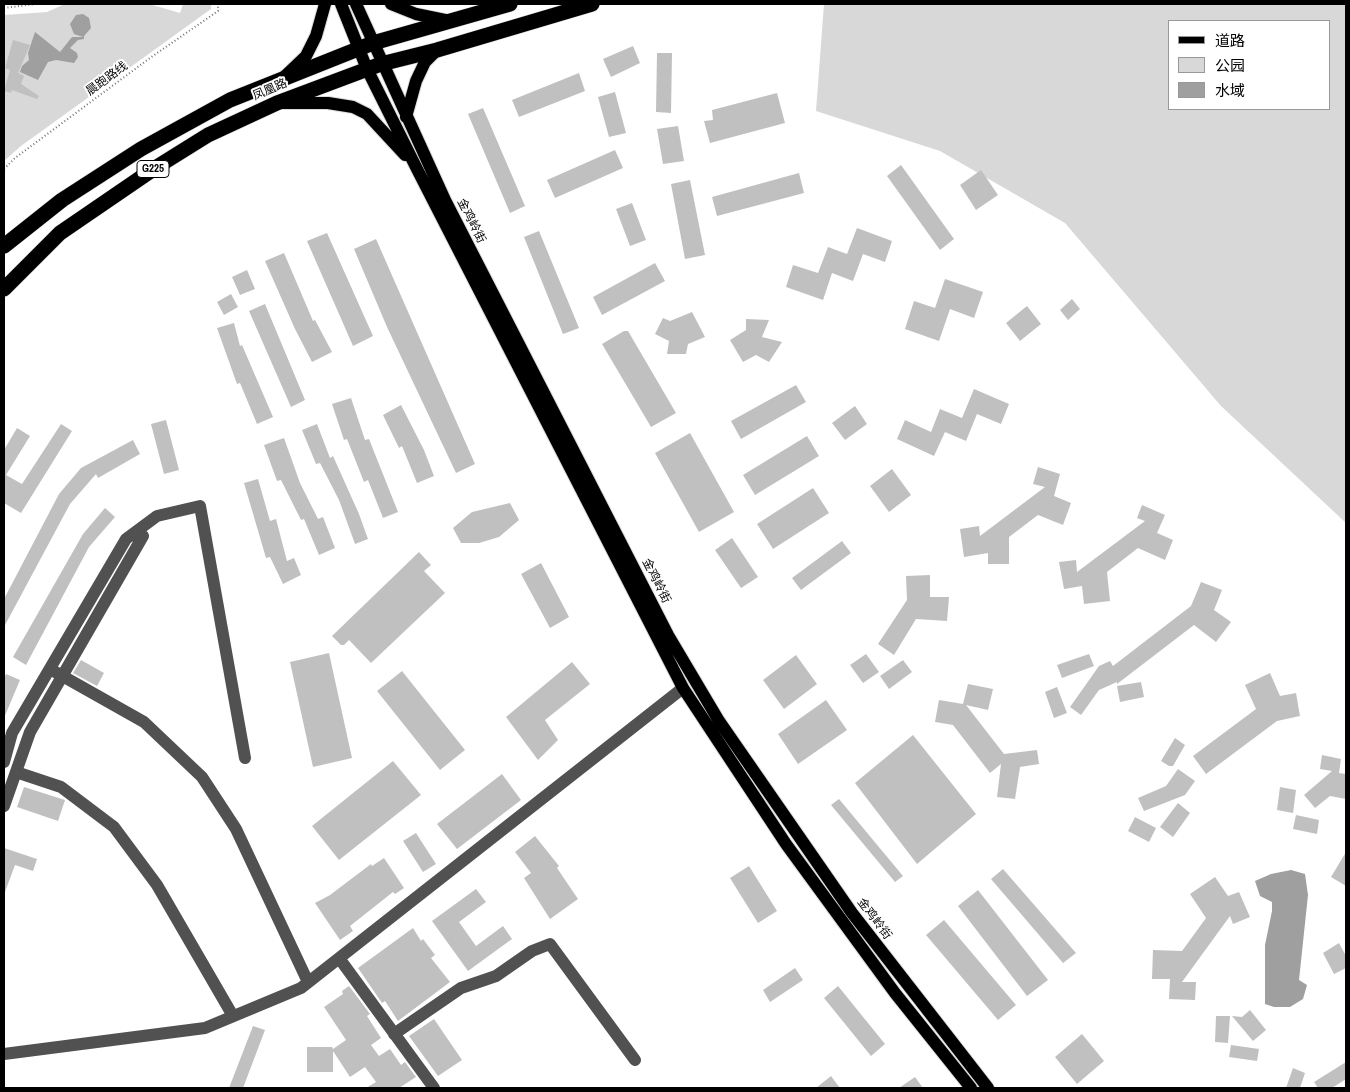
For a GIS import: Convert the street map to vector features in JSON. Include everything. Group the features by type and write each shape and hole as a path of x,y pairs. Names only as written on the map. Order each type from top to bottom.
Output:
{"highway":[{"name":"凤凰路","path":"4,246 62,200 141,149 230,100 366,45 510,4"},
{"name":"凤凰路","path":"4,288 60,233 155,168 208,135 277,103 374,66 437,50 592,4"}],"main road":[{"path":"285,77 306,56 316,36 326,4"},
{"path":"341,4 366,45"},
{"path":"356,4 366,45 374,66"},
{"path":"391,4 416,14 453,21"},
{"path":"406,117 416,81 422,68 425,62 437,50"},
{"name":"金鸡岭街","path":"374,66 406,117 445,200 668,636 714,712 852,913 988,1088"},
{"name":"金鸡岭街","path":"374,66 417,169 683,688 786,844 895,993 970,1088"},
{"path":"277,103 328,102 360,110 367,114 417,169"}],"street":[{"path":"4,762 12,733 126,539 157,516 200,506 245,758"},
{"path":"4,806 30,732 144,536"},
{"path":"50,669 144,722 202,776 236,829 308,982"},
{"path":"4,1054 206,1028 301,988 683,688"},
{"path":"16,772 61,788 114,827 157,885 233,1016"},
{"path":"394,1034 461,988 496,976 532,951 550,944 635,1060"},
{"path":"339,958 434,1088"}],"path":[{"path":"4,8 35,4"},
{"name":"晨跑路线","path":"4,168 142,64 218,11 218,4"}],"green space":[{"path":"65,4 149,4 180,13 183,4 211,4 211,9 21,146 4,161 4,15 47,12"},
{"path":"824,4 1346,4 1346,523 1221,406 1065,223 940,151 816,111"}],"water":[{"path":"83,14 89,18 91,28 84,36 84,39 78,40 70,48 77,53 78,57 74,63 56,60 48,62 38,80 20,72 22,66 29,60 28,53 35,32 60,52 72,37 83,37 74,34 70,24 76,15"},
{"path":"1291,870 1305,874 1308,895 1299,980 1307,985 1303,999 1290,1007 1274,1007 1265,1004 1265,945 1272,902 1260,896 1255,881 1271,874"}],"building":[{"path":"13,40 30,45 18,73 24,76 21,84 39,96 37,99 12,90 11,93 4,91 10,70 5,68"},
{"path":"633,46 640,63 611,77 603,59"},
{"path":"657,53 672,53 671,113 656,112"},
{"path":"579,73 585,91 519,117 512,100"},
{"path":"615,92 626,133 609,137 598,97"},
{"path":"777,93 785,123 710,143 704,121 713,120 712,110"},
{"path":"483,108 525,206 510,213 468,114"},
{"path":"678,126 684,161 663,164 657,129"},
{"path":"615,150 623,168 555,198 547,180"},
{"path":"901,165 954,239 940,250 887,176"},
{"path":"981,170 998,195 976,210 960,185"},
{"path":"799,173 804,193 717,216 712,197"},
{"path":"690,180 705,255 685,259 671,184"},
{"path":"632,203 646,240 630,246 616,209"},
{"path":"857,228 892,241 885,262 863,254 853,281 832,273 823,300 786,287 793,265 818,273 828,247 847,254"},
{"path":"539,231 579,328 563,334 524,237"},
{"path":"327,233 373,336 353,346 307,241"},
{"path":"376,239 475,464 456,473 387,327 354,249"},
{"path":"284,253 313,321 315,320 332,352 312,362 265,261"},
{"path":"655,263 665,281 602,315 593,297"},
{"path":"247,270 255,289 240,295 232,277"},
{"path":"945,279 983,292 974,318 950,309 939,341 905,329 914,301 935,308"},
{"path":"231,294 238,307 224,315 217,302"},
{"path":"1072,299 1080,309 1068,320 1060,310"},
{"path":"265,304 305,400 291,407 249,311"},
{"path":"1027,306 1041,324 1020,341 1006,323"},
{"path":"692,312 705,337 688,344 686,354 667,354 669,341 655,334 663,318 670,321"},
{"path":"746,319 769,320 762,337 782,342 769,362 756,355 743,362 730,340 746,330"},
{"path":"234,323 240,346 242,345 273,417 257,424 240,383 237,384 217,328"},
{"path":"624,331 628,331 676,413 651,427 602,344"},
{"path":"796,385 806,402 741,439 731,421"},
{"path":"974,389 1009,404 1001,424 977,414 966,441 945,432 934,456 897,439 905,420 931,432 940,409 962,418"},
{"path":"351,398 365,440 369,439 398,512 383,518 368,480 364,482 347,439 344,440 332,404"},
{"path":"401,405 424,450 434,476 417,483 402,446 399,448 383,415"},
{"path":"855,406 867,424 845,440 832,423"},
{"path":"166,420 179,470 164,474 151,424"},
{"path":"61,424 72,431 21,513 4,503 4,450 17,428 30,436 6,475 22,484"},
{"path":"317,424 330,458 333,456 359,514 368,539 355,544 339,500 320,463 316,464 302,430"},
{"path":"690,433 734,512 699,532 655,453"},
{"path":"807,436 819,456 755,495 743,475"},
{"path":"284,438 300,483 318,519 323,517 335,548 319,555 304,519 301,520 281,480 277,481 264,445"},
{"path":"133,440 140,454 98,478 96,474 70,504 4,627 4,599 59,494 81,468"},
{"path":"1038,467 1060,474 1054,496 1071,503 1063,525 1038,515 1009,537 1009,564 988,564 988,553 964,557 960,529 979,526 980,536 1045,487 1033,484"},
{"path":"892,469 911,495 889,512 870,486"},
{"path":"258,479 270,521 276,519 287,561 294,558 301,575 283,584 270,557 266,558 244,483"},
{"path":"813,488 829,513 773,549 757,524"},
{"path":"510,503 519,520 499,537 479,543 461,543 453,528 472,512"},
{"path":"1142,505 1165,515 1157,533 1173,540 1165,560 1138,548 1107,572 1110,601 1084,604 1082,586 1064,589 1059,562 1076,560 1077,572 1145,521 1137,518"},
{"path":"105,508 115,517 89,547 26,665 13,657 83,534"},
{"path":"732,538 758,577 741,588 715,550"},
{"path":"842,541 851,553 801,590 792,578"},
{"path":"419,552 431,565 424,571 445,593 371,663 349,640 344,645 341,645 332,636"},
{"path":"541,563 569,617 550,628 521,574"},
{"path":"930,575 930,597 949,597 947,621 916,619 894,655 878,644 907,600 906,576"},
{"path":"1201,582 1222,590 1214,610 1231,622 1216,642 1194,625 1117,684 1117,682 1099,690 1081,715 1070,707 1099,666 1110,661 1113,666 1191,606"},
{"path":"329,653 352,758 313,767 290,662"},
{"path":"866,654 879,672 863,683 850,665"},
{"path":"1089,654 1094,666 1062,678 1057,665"},
{"path":"796,655 817,684 784,709 763,680"},
{"path":"81,660 104,673 97,686 73,673"},
{"path":"903,660 912,672 889,689 880,676"},
{"path":"572,662 590,684 545,720 558,740 538,760 506,717"},
{"path":"402,671 465,750 440,770 377,691"},
{"path":"1270,673 1280,696 1296,693 1300,716 1277,721 1206,774 1193,756 1256,709 1245,685"},
{"path":"6,674 20,680 4,718 4,679"},
{"path":"1141,682 1144,697 1120,702 1117,686"},
{"path":"968,684 993,689 988,710 966,705 1004,754 1037,750 1039,764 1020,767 1015,799 997,797 1001,764 990,773 953,725 935,722 939,700 963,704"},
{"path":"1057,687 1067,713 1054,718 1045,692"},
{"path":"826,700 847,730 798,764 778,734"},
{"path":"913,735 976,814 917,864 855,783"},
{"path":"1175,738 1185,745 1173,766 1169,766 1161,761"},
{"path":"1322,755 1341,759 1339,773 1346,774 1346,799 1330,796 1315,808 1304,795 1332,771 1320,769"},
{"path":"393,761 421,795 339,860 312,826"},
{"path":"1178,769 1195,781 1185,795 1144,811 1138,798 1166,786"},
{"path":"502,774 521,800 457,849 437,824"},
{"path":"24,787 65,800 58,821 17,807"},
{"path":"1280,787 1296,790 1293,813 1277,810"},
{"path":"839,799 903,876 895,882 831,805"},
{"path":"1178,803 1190,813 1173,837 1160,827"},
{"path":"1296,815 1319,820 1317,834 1293,829"},
{"path":"1135,817 1156,828 1149,842 1128,831"},
{"path":"416,833 436,864 423,872 403,841"},
{"path":"535,836 559,866 557,868 578,899 550,919 524,878 531,873 515,852"},
{"path":"4,848 37,859 33,871 15,865 5,892"},
{"path":"1346,852 1346,886 1331,877"},
{"path":"384,858 404,888 395,894 393,892 350,926 353,931 340,940 315,903 330,895 371,864 372,866"},
{"path":"749,866 777,911 758,923 730,878"},
{"path":"1003,869 1076,953 1063,963 991,879"},
{"path":"1215,877 1228,896 1239,892 1250,917 1233,924 1230,916 1182,982 1196,982 1195,1000 1169,999 1170,979 1152,979 1153,950 1182,951 1206,918 1190,894"},
{"path":"476,889 486,902 459,922 476,946 503,926 512,939 468,971 432,921"},
{"path":"978,890 1048,980 1027,996 958,906"},
{"path":"944,920 1016,1005 998,1020 926,935"},
{"path":"413,928 421,941 423,939 435,955 431,958 450,982 398,1021 385,1001 382,1003 358,968"},
{"path":"1339,943 1346,956 1346,968 1334,974 1323,953"},
{"path":"795,968 803,980 770,1002 763,990"},
{"path":"349,986 370,1014 367,1016 381,1038 371,1045 379,1056 390,1049 401,1065 405,1062 416,1077 399,1088 366,1088 376,1082 365,1067 350,1077 333,1051 333,1072 307,1072 307,1047 332,1047 333,1049 346,1040 324,1007 343,994 342,991"},
{"path":"838,986 885,1044 871,1056 824,998"},
{"path":"1250,1010 1266,1030 1253,1041 1232,1016 1242,1017"},
{"path":"1216,1016 1230,1016 1228,1043 1215,1042"},
{"path":"434,1019 462,1060 438,1076 409,1036"},
{"path":"253,1026 265,1030 243,1088 229,1088"},
{"path":"1082,1034 1104,1061 1077,1084 1055,1057"},
{"path":"1231,1045 1259,1049 1257,1061 1229,1057"},
{"path":"1346,1062 1346,1079 1332,1088 1318,1088 1314,1082"},
{"path":"1293,1068 1305,1073 1300,1088 1286,1088"},
{"path":"831,1076 840,1088 816,1088"},
{"path":"915,1077 923,1088 899,1088"}]}
